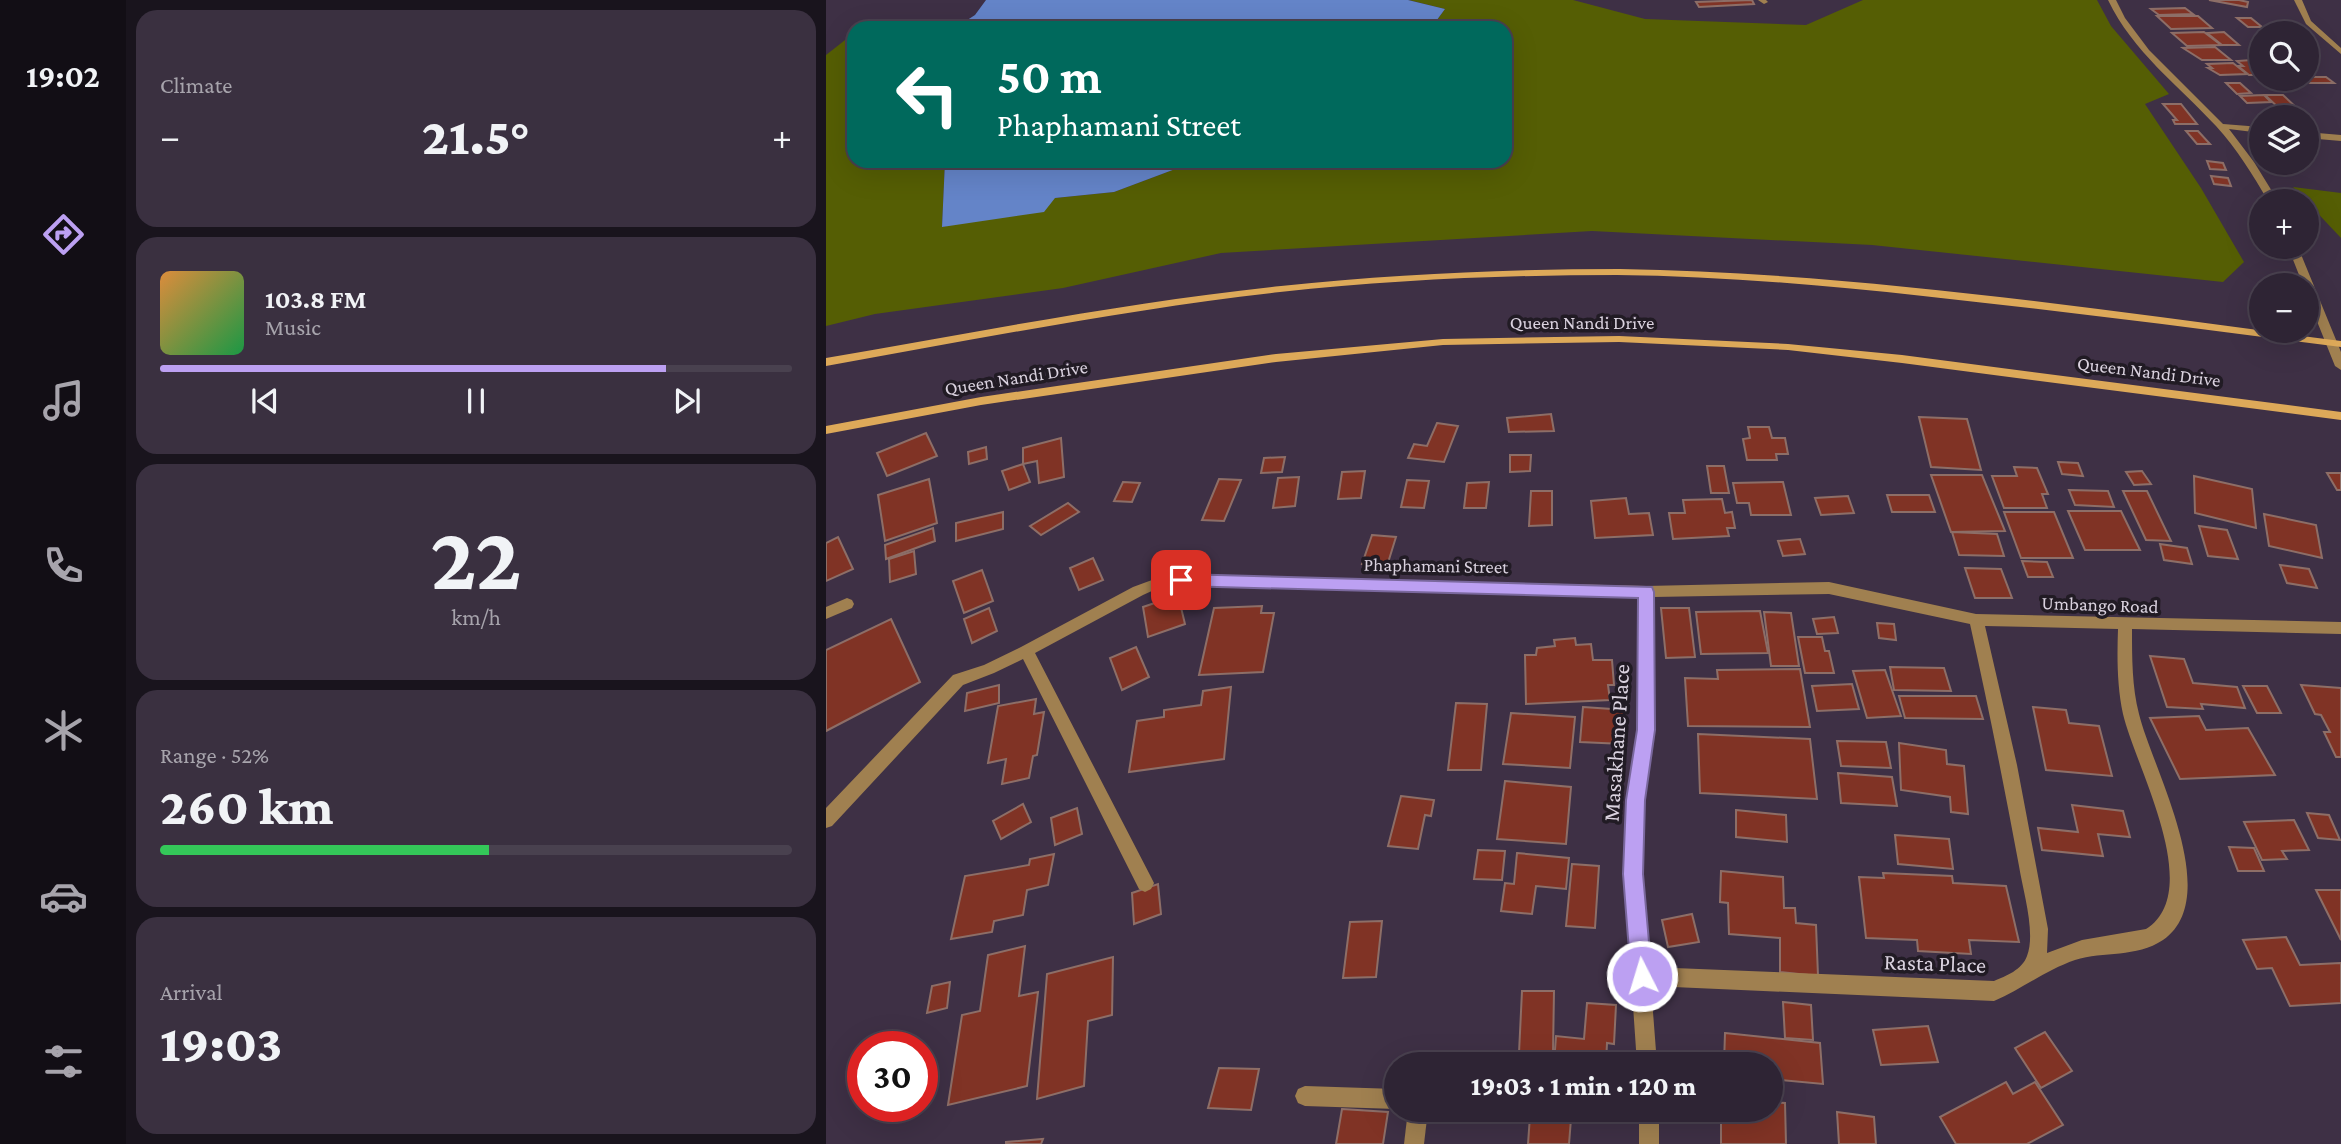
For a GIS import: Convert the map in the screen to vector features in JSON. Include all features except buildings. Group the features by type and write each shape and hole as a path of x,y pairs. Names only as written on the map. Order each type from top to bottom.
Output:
{"main road":[{"path":"826,362 1192,300 1337,284 1525,274 1729,276 1848,286 2336,344"},
{"name":"Queen Nandi Drive","path":"826,430 981,401 1276,358 1443,342 1619,339 1788,347 1902,359 2341,416"}],"street":[{"path":"2112,0 2129,31 2221,126 2256,170 2266,189"},
{"path":"2298,0 2302,15 2309,24 2341,52"},
{"path":"2221,126 2249,129"},
{"path":"2319,136 2341,138"},
{"path":"2298,259 2336,344 2341,366"},
{"name":"Phaphamani Street","path":"826,820 958,680 1026,651 1152,584 1181,580 1646,592 1829,588 1861,595"},
{"name":"Masakhane Place","path":"1646,592 1646,730 1636,800 1633,874 1646,1052"},
{"name":"Umbango Road","path":"1861,595 1976,620 2341,628"},
{"path":"826,613 847,604"},
{"path":"1976,620 2010,765 2039,929 2038,955 2033,969"},
{"name":"Rasta Place","path":"1642,976 1994,991 2011,985 2033,969 2080,950 2127,943 2157,934 2173,919 2179,889 2170,829 2133,724 2124,678 2125,624"},
{"path":"1026,651 1145,883"},
{"path":"1306,1096 1384,1099"},
{"path":"1414,1144 1417,1122"},
{"path":"1649,1122 1649,1144"}],"green space":[{"path":"1409,0 1573,0 1645,19 1806,25 1863,0 2097,0 2111,26 2169,94 2145,104 2201,188 2244,262 2223,282 1872,245 1592,231 1221,253 1063,288 875,314 826,326 826,55 847,38 847,168 945,168 942,227 1055,198 1114,192 1178,168 1512,168 1512,21 1436,21 1445,9"},
{"path":"2319,190 2341,193 2341,238 2319,215"}],"water":[{"path":"986,0 1408,0 1445,9 1436,21 966,21 975,15"},
{"path":"945,168 1178,168 1114,192 1055,198 1044,212 942,227"}],"route":[{"path":"1181,580 1646,592 1646,730 1636,800 1633,874 1642,976"}]}
